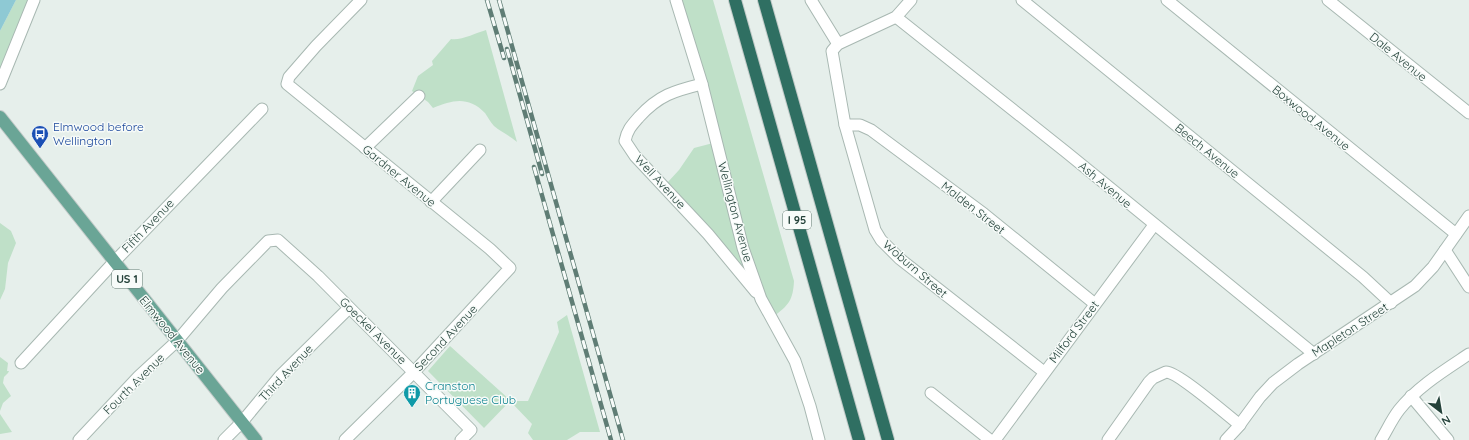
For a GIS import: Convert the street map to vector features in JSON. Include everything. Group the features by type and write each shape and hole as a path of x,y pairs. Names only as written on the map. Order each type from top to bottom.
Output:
{"highway":[{"name":"I 95","path":"735,0 859,440"},
{"name":"I 95","path":"764,0 888,440"}],"main road":[{"name":"Elmwood Avenue","path":"0,117 256,440"}],"street":[{"path":"0,84 34,0"},
{"name":"Gardner Avenue","path":"361,0 316,46 289,77 287,84 490,249 510,268"},
{"name":"Wellington Avenue","path":"676,0 702,84 737,229 761,299 795,361 810,406 819,440"},
{"path":"810,0 838,44 896,17 912,0"},
{"name":"Beech Avenue","path":"1022,0 1363,277 1391,303"},
{"name":"Boxwood Avenue","path":"1168,0 1456,234"},
{"name":"Dale Avenue","path":"1328,0 1469,113"},
{"name":"Ash Avenue","path":"896,17 1066,152 1314,354"},
{"name":"Woburn Street","path":"838,44 832,51 845,125 872,222 881,240 900,259 1044,372"},
{"name":"Well Avenue","path":"702,84 675,91 660,97 648,107 627,132 625,141 635,156 708,234 761,299"},
{"path":"365,148 419,96"},
{"name":"Fifth Avenue","path":"21,363 114,262 262,109"},
{"name":"Malden Street","path":"845,125 860,125 871,130 984,214 1095,304"},
{"path":"431,202 480,150"},
{"name":"Mapleton Street","path":"1226,440 1240,425 1267,389 1314,354 1391,303 1421,281 1469,216"},
{"name":"Milford Street","path":"995,440 1154,225"},
{"name":"Goeckel Avenue","path":"271,240 278,240 287,247 471,430 461,440"},
{"name":"Fourth Avenue","path":"79,440 139,376 177,341 222,288 271,240"},
{"path":"1445,250 1469,287"},
{"name":"Second Avenue","path":"345,440 414,372 510,268"},
{"name":"Third Avenue","path":"224,440 242,422 280,376 349,308"},
{"path":"1381,440 1398,412 1411,396 1438,374 1469,354"},
{"path":"1108,440 1149,382 1153,378 1166,372 1172,373 1240,425"},
{"path":"930,393 990,440"},
{"path":"1411,396 1448,440"}],"green space":[{"path":"16,0 35,0 0,84 0,31"},
{"path":"675,0 713,0 794,281 793,293 789,302 773,317 667,183 679,170 694,148 717,142"},
{"path":"486,30 517,142 494,126 485,113 473,104 460,101 447,103 433,108 428,102 412,91 418,76 433,65 432,61 451,39 463,38"},
{"path":"0,223 11,231 16,243 8,263 5,289 0,300"},
{"path":"567,315 600,432 580,432 567,440 533,440 528,433 532,424 510,401 484,428 428,371 450,346 511,401 528,401 559,332 557,322"},
{"path":"0,357 8,363 7,371 9,371 4,377 3,383 11,396 3,403 0,411"},
{"path":"0,414 12,432 0,434"}],"water":[{"path":"0,0 16,0 0,31"}],"railway":[{"path":"487,0 504,58"},
{"path":"499,0 623,440"},
{"path":"507,49 542,174"},
{"path":"534,167 611,440"}],"place":[{"name":"Elmwood before Wellington","path":"40,149"},
{"name":"Cranston Portuguese Club","path":"412,408"}]}
